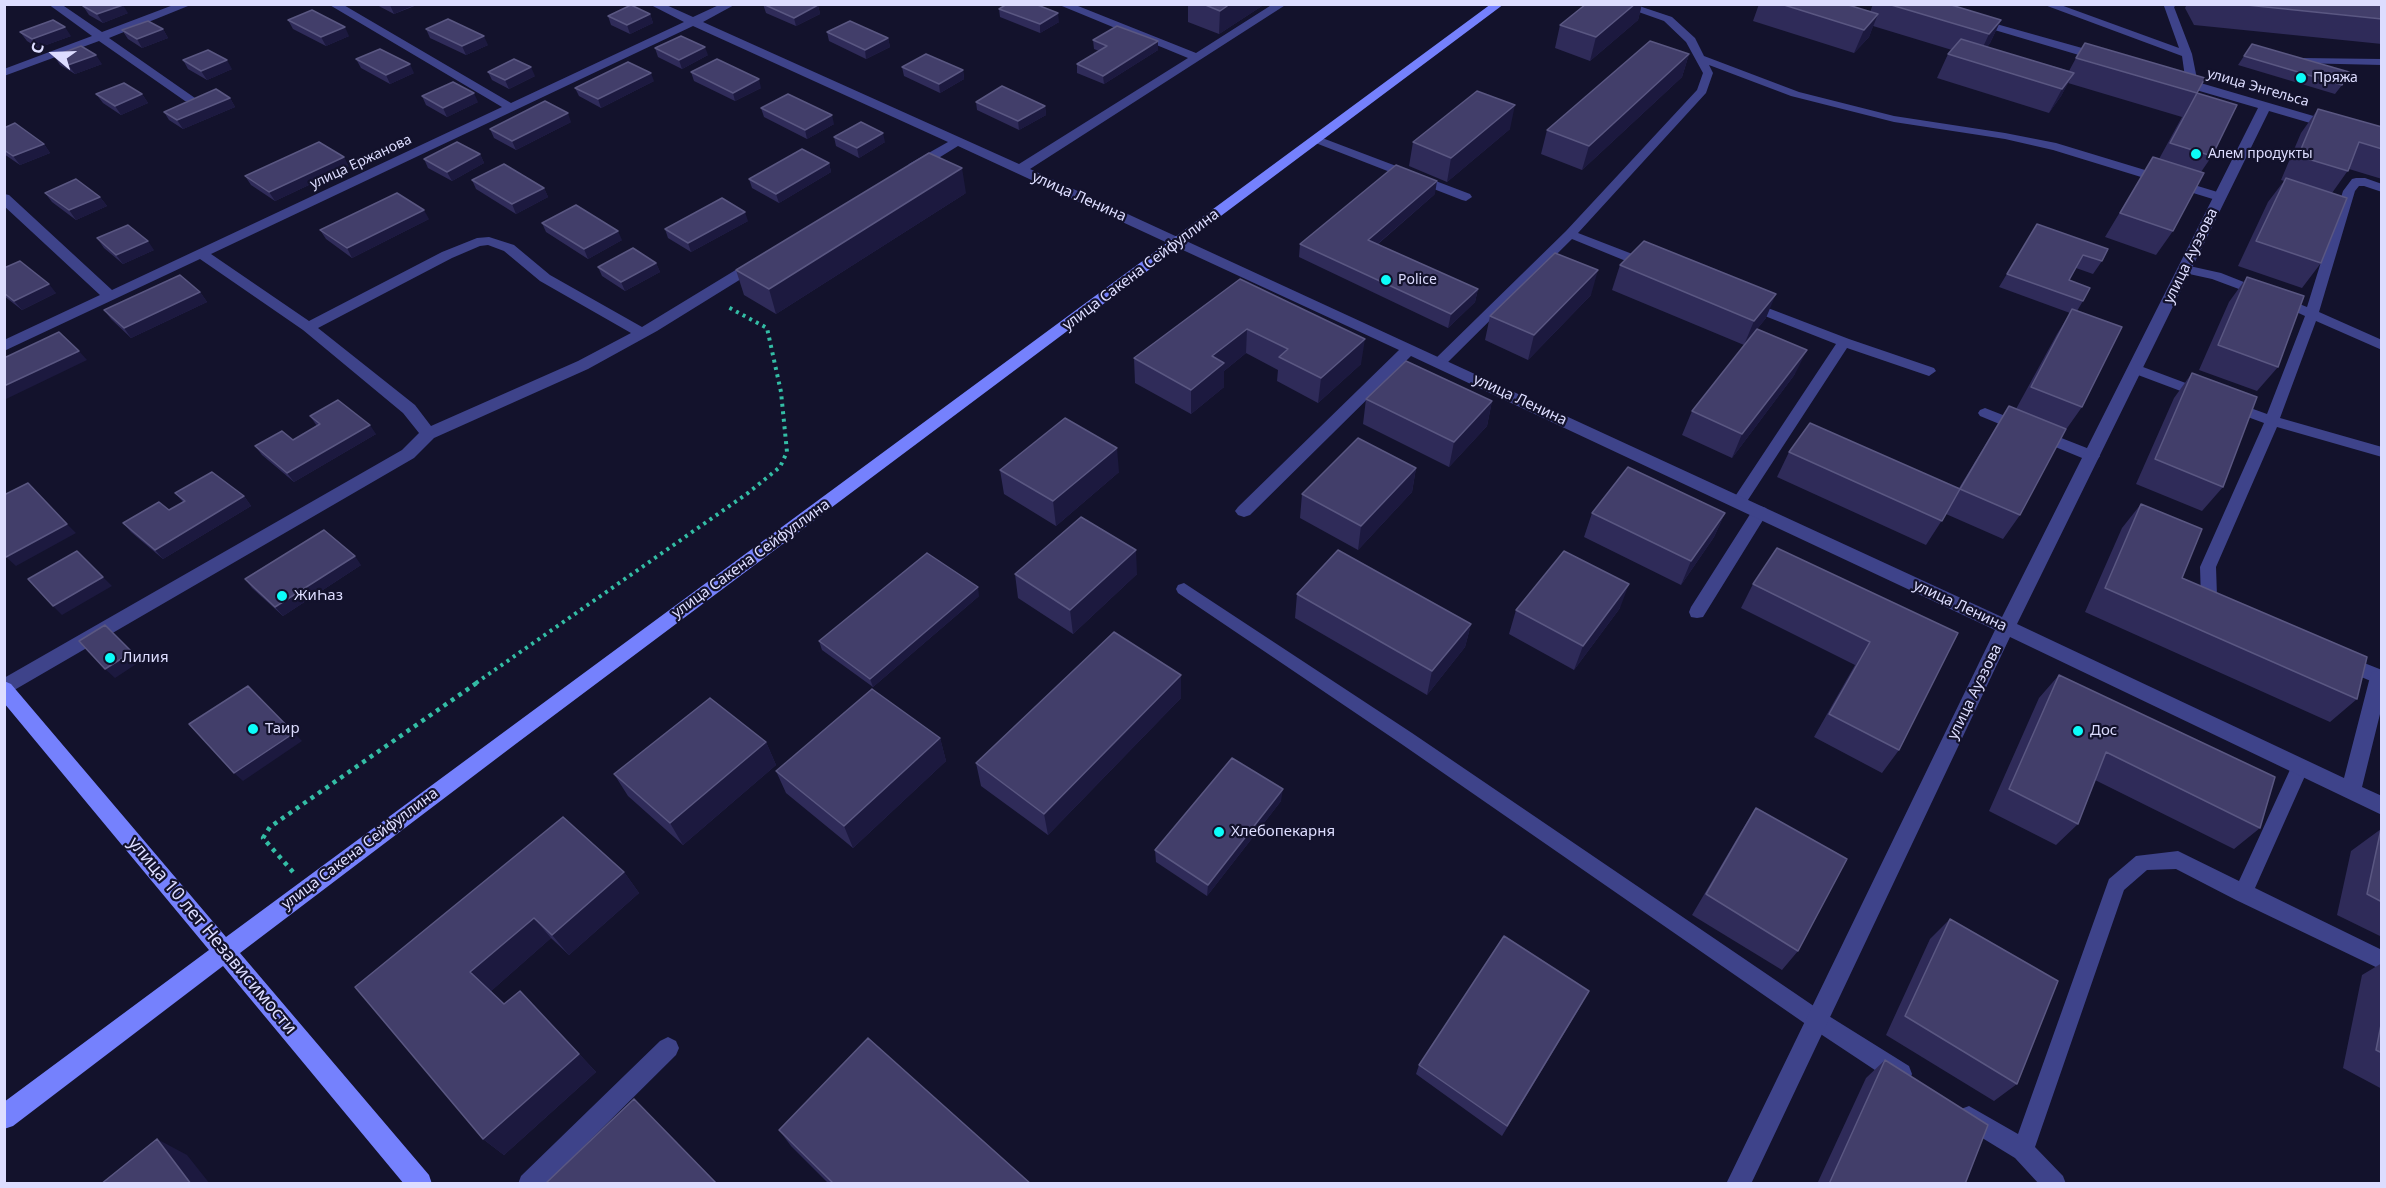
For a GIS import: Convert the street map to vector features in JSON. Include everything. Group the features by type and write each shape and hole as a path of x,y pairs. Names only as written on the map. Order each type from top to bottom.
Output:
{"street":[{"path":"52,4 189,98"},
{"path":"4,73 188,4"},
{"path":"333,4 512,108"},
{"name":"улица Ленина","path":"654,4 1180,242 2006,627 2382,806"},
{"name":"улица Ержанова","path":"4,346 731,4"},
{"path":"1062,4 1197,58"},
{"path":"1019,170 1282,4"},
{"name":"улица Сакена Сейфуллина","path":"4,1117 307,888 1499,4"},
{"path":"1965,18 2113,61"},
{"name":"улица Энгельса","path":"2169,78 2382,140"},
{"name":"улица Ауэзова","path":"1738,1184 2006,627 2265,106"},
{"path":"906,172 956,142"},
{"path":"4,198 110,296"},
{"path":"308,327 447,255 477,242 489,241 509,248 545,278 642,333"},
{"path":"201,254 308,327 409,409 428,434"},
{"path":"4,689 408,454 428,434 583,365 642,333 765,258"},
{"path":"1244,511 1409,349"},
{"path":"2351,791 2379,677"},
{"name":"улица 10 лет Независимости","path":"4,689 420,1184"}],"lane":[{"path":"1439,363 1570,234 1702,91 1708,73 1691,40 1668,19 1621,4"},
{"path":"2047,4 2187,54"},
{"path":"2172,4 2169,6 2187,54 2192,84"},
{"path":"1701,58 1795,94 1894,119 2005,136 2056,147 2220,197"},
{"path":"2301,61 2382,62"},
{"path":"1317,140 1466,197"},
{"path":"2233,616 2209,599 2208,567 2272,421 2312,315 2349,190 2356,182 2365,182 2382,188"},
{"path":"1570,234 1658,269"},
{"path":"2185,269 2239,283 2382,346"},
{"path":"1735,299 1844,342 1929,371"},
{"path":"1738,502 1844,342"},
{"path":"2135,369 2272,421 2382,452"},
{"path":"1985,413 2091,456"},
{"path":"1697,612 1760,512"},
{"path":"1184,590 1406,738 1817,1020 1921,1086"},
{"path":"2334,658 2379,677"},
{"path":"2243,894 2300,767"},
{"path":"2023,1150 2116,885 2143,862 2178,860 2382,961"},
{"path":"529,1184 668,1048"},
{"path":"1950,1105 2023,1150 2055,1184"}],"path":[{"path":"307,888 263,838 270,827 748,493 780,467 788,452 781,392 767,328 705,294"}],"building":[{"path":"87,4 123,5 97,14 83,6"},
{"path":"763,4 816,4 818,5 794,18"},
{"path":"1007,4 1035,4 1058,13 1040,24 999,9"},
{"path":"1203,4 1230,4 1220,11"},
{"path":"1586,4 1635,4 1596,37 1560,25"},
{"path":"1781,4 1845,4 1878,14 1864,30"},
{"path":"1888,4 1948,4 2001,20 1989,34"},
{"path":"2237,4 2382,4 2382,19"},
{"path":"631,5 650,14 627,25 608,16"},
{"path":"312,10 345,27 321,37 288,20"},
{"path":"448,19 484,36 462,46 426,29"},
{"path":"53,20 65,27 32,39 20,32"},
{"path":"148,21 163,29 137,39 122,30"},
{"path":"850,21 888,38 865,50 827,32"},
{"path":"1117,26 1158,41 1103,76 1077,64 1107,46 1093,40"},
{"path":"681,36 705,47 679,60 655,48"},
{"path":"1961,39 2074,73 2062,89 1948,54"},
{"path":"1650,41 1689,54 1589,146 1547,130"},
{"path":"2085,43 2205,78 2197,93 2076,58"},
{"path":"2252,44 2349,72 2342,85 2244,56"},
{"path":"81,46 96,55 68,65 54,56"},
{"path":"380,49 410,64 386,75 356,59"},
{"path":"208,50 227,60 201,71 183,60"},
{"path":"926,54 963,70 939,84 902,67"},
{"path":"514,59 531,67 505,80 488,72"},
{"path":"717,59 759,79 733,93 691,72"},
{"path":"628,62 651,73 598,99 575,88"},
{"path":"453,82 474,93 443,108 422,96"},
{"path":"124,83 142,94 115,106 96,94"},
{"path":"1002,86 1045,106 1018,121 976,102"},
{"path":"216,89 230,98 177,120 164,112"},
{"path":"1477,91 1515,105 1451,158 1413,142"},
{"path":"2197,93 2237,105 2212,156 2170,143"},
{"path":"788,94 832,115 805,130 761,108"},
{"path":"545,101 568,113 512,141 490,129"},
{"path":"2318,109 2382,127 2382,149 2359,142 2348,171 2298,156"},
{"path":"861,122 883,133 857,148 834,137"},
{"path":"15,123 44,144 13,156 4,150 4,128"},
{"path":"319,142 344,157 269,192 245,176"},
{"path":"457,142 480,154 447,172 424,159"},
{"path":"802,149 829,163 776,194 749,179"},
{"path":"929,153 962,168 769,289 736,270"},
{"path":"2153,157 2204,173 2173,231 2120,213"},
{"path":"504,164 544,188 512,204 472,180"},
{"path":"1396,165 1437,181 1368,240 1478,289 1451,314 1300,244"},
{"path":"2286,178 2347,198 2321,263 2256,241"},
{"path":"76,179 100,197 69,210 45,193"},
{"path":"397,193 424,210 347,248 320,230"},
{"path":"722,198 745,212 688,243 665,229"},
{"path":"576,205 618,231 584,249 542,223"},
{"path":"2037,224 2108,249 2102,261 2083,255 2069,280 2090,288 2083,301 2007,274"},
{"path":"128,225 148,241 116,255 97,238"},
{"path":"1644,241 1776,294 1754,321 1620,265"},
{"path":"633,248 656,263 621,282 598,267"},
{"path":"1555,253 1598,270 1534,335 1490,316"},
{"path":"20,261 49,284 14,301 4,293 4,268"},
{"path":"180,275 200,292 124,328 104,310"},
{"path":"2247,277 2304,296 2278,367 2218,345"},
{"path":"1240,279 1365,339 1321,378 1279,357 1288,349 1247,329 1212,356 1224,363 1191,390 1134,358"},
{"path":"2072,309 2122,327 2082,407 2031,387"},
{"path":"1757,329 1807,350 1742,434 1692,411"},
{"path":"59,332 79,351 4,386 4,358"},
{"path":"1406,361 1492,401 1454,442 1366,399"},
{"path":"2192,373 2257,397 2223,487 2155,459"},
{"path":"338,400 370,425 287,473 255,446 282,431 293,440 320,424 310,416"},
{"path":"2009,406 2066,429 2020,515 1960,489"},
{"path":"1065,418 1117,448 1053,501 1000,470"},
{"path":"1810,423 1960,489 1942,521 1789,452"},
{"path":"1358,438 1416,468 1361,526 1302,494"},
{"path":"1628,467 1725,513 1691,561 1592,513"},
{"path":"212,472 244,496 155,550 123,523 159,502 169,510 185,501 175,493"},
{"path":"28,483 67,524 6,557 4,555 4,495"},
{"path":"2141,504 2202,529 2182,578 2367,657 2357,699 2105,588"},
{"path":"1081,517 1136,550 1070,610 1015,574"},
{"path":"324,530 355,556 275,607 245,579"},
{"path":"1777,548 1958,633 1899,750 1829,714 1870,642 1753,584"},
{"path":"1338,550 1471,624 1432,671 1297,594"},
{"path":"77,551 103,577 53,606 28,579"},
{"path":"1564,551 1629,584 1583,646 1516,610"},
{"path":"927,553 978,587 870,679 819,641"},
{"path":"105,625 132,652 105,669 79,641"},
{"path":"1114,632 1181,675 1044,814 976,763"},
{"path":"2059,675 2275,777 2260,828 2106,752 2078,824 2009,789"},
{"path":"248,686 294,733 234,773 189,724"},
{"path":"872,689 940,738 844,826 776,771"},
{"path":"710,698 766,742 670,823 614,774"},
{"name":"Хлебопекарня","path":"1232,758 1283,789 1208,885 1155,850"},
{"path":"1756,808 1847,859 1798,951 1706,894"},
{"path":"563,817 624,872 552,935 534,918 470,972 504,1004 520,991 579,1054 483,1139 355,987"},
{"path":"2382,829 2382,902 2367,894"},
{"path":"1950,919 2058,981 2017,1084 1905,1016"},
{"path":"1504,936 1589,991 1507,1126 1419,1065"},
{"path":"2382,1020 2382,1053 2376,1050"},
{"path":"868,1038 1031,1184 834,1184 779,1130"},
{"path":"1885,1060 1988,1125 1965,1184 1829,1184"},
{"path":"634,1099 717,1184 545,1184"},
{"path":"157,1139 191,1184 101,1184"}],"place":[{"name":"Пряжа","path":"2301,78"},
{"name":"Алем продукты","path":"2196,154"},
{"name":"Police","path":"1386,280"},
{"name":"ЖиҺаз","path":"282,596"},
{"name":"Лилия","path":"110,658"},
{"name":"Таир","path":"253,729"},
{"name":"Дос","path":"2078,731"},
{"name":"Хлебопекарня","path":"1219,832"}]}
